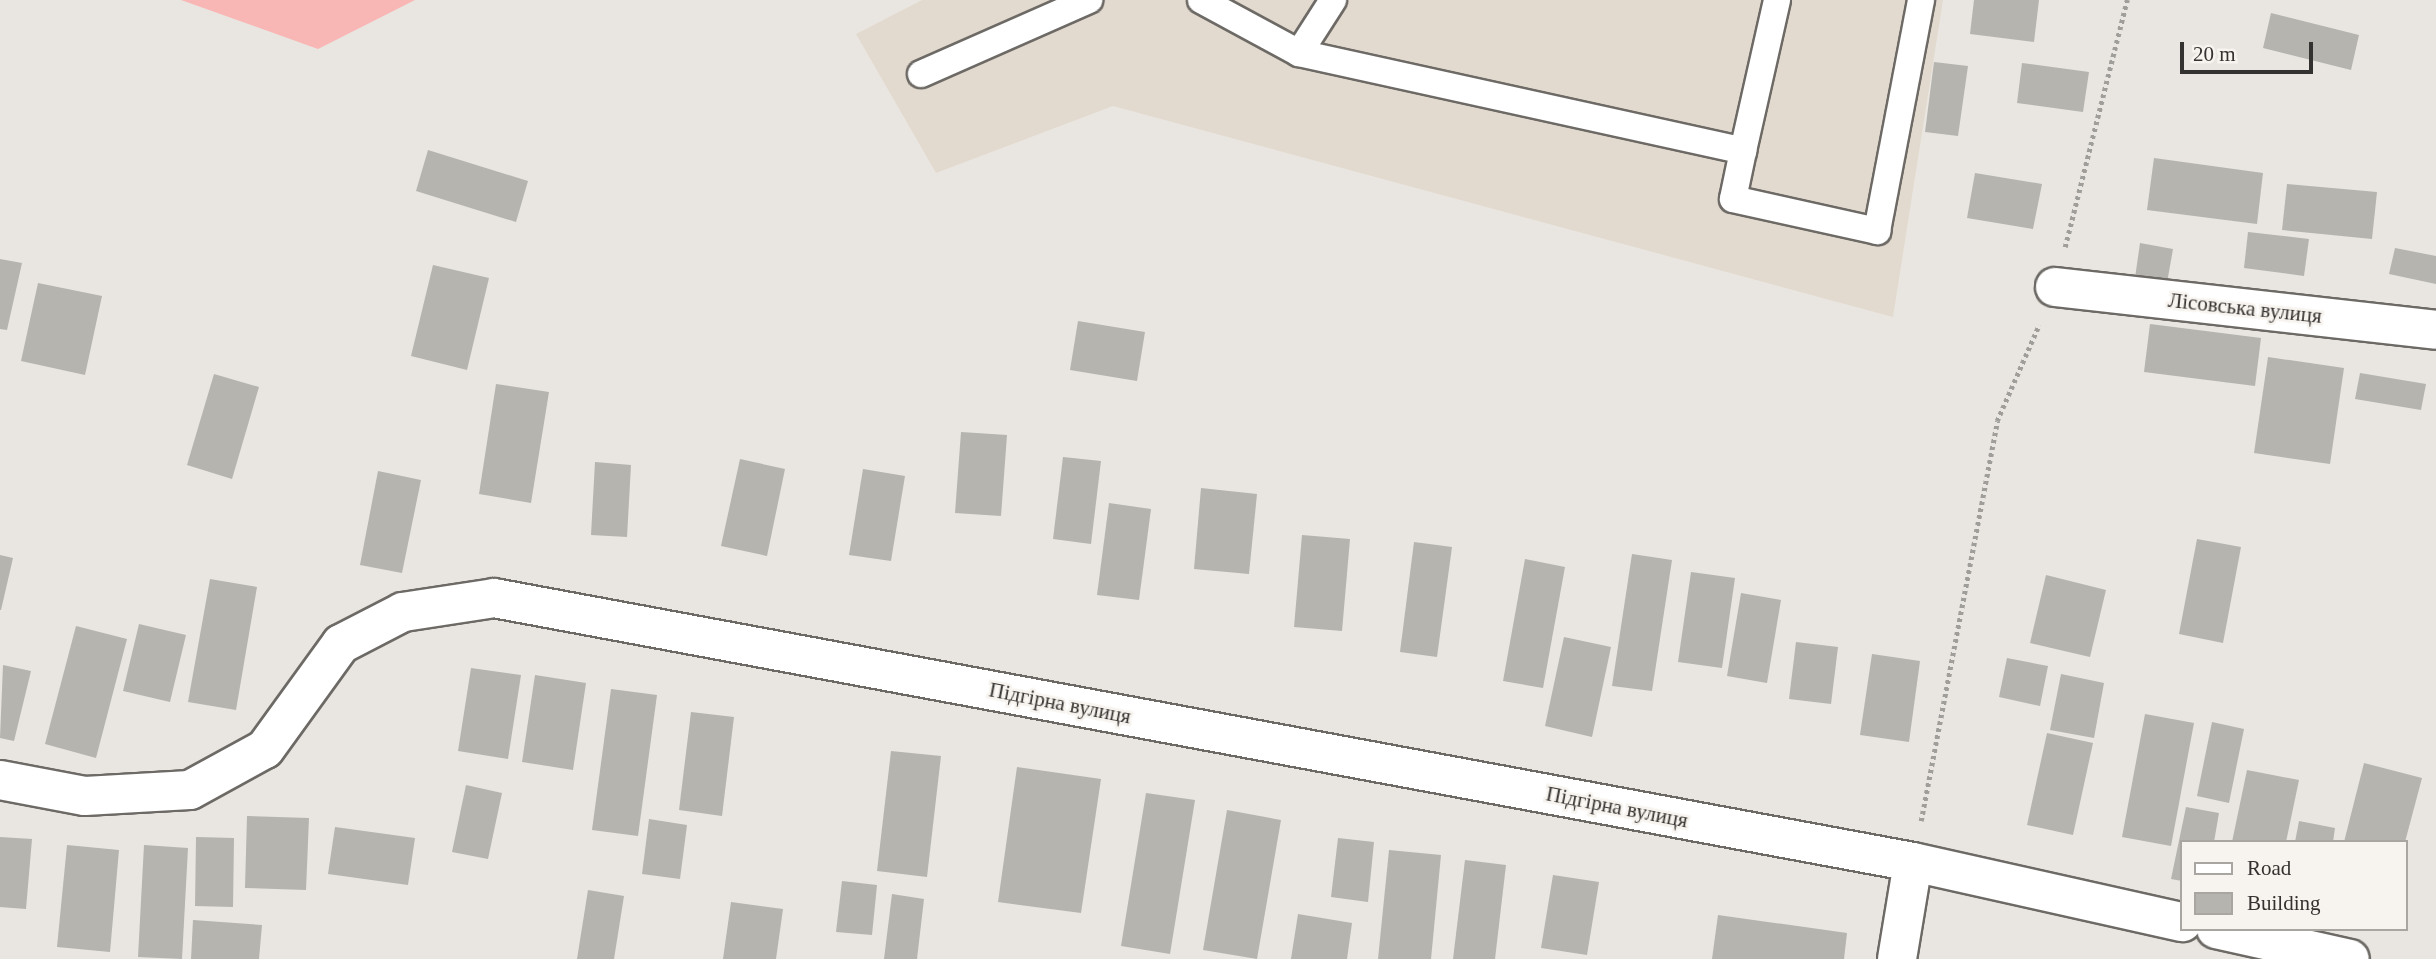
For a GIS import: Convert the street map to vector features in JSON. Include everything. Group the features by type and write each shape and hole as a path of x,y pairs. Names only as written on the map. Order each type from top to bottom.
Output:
{"street":[{"name":"Лісовська вулиця","path":"2055,287 2436,330"},
{"name":"Підгірна вулиця","path":"0,780 85,796 190,790 265,750 341,644 403,612 494,598 1913,862 2180,922"},
{"path":"1897,959 1913,862"},
{"path":"2226,931 2350,959"}],"lane":[{"path":"921,74 1089,0"},
{"path":"1201,0 1299,53 1743,151"},
{"path":"1299,53 1333,0"},
{"path":"1777,0 1733,199 1877,231 1921,0"}],"path":[{"path":"1913,862 1997,421 2055,287 2127,0"}],"shaded area":[{"path":"181,0 415,0 318,49"},
{"path":"922,0 1943,0 1893,317 1113,106 936,173 856,34"}],"building":[{"path":"1974,0 2039,0 2034,42 1970,34"},
{"path":"2271,13 2359,35 2351,70 2263,48"},
{"path":"1934,62 1968,66 1958,136 1925,132"},
{"path":"2022,63 2089,72 2083,112 2017,103"},
{"path":"428,150 528,181 516,222 416,191"},
{"path":"2154,158 2263,173 2257,224 2147,210"},
{"path":"1975,173 2042,184 2033,229 1967,218"},
{"path":"2287,184 2377,192 2372,239 2282,230"},
{"path":"2248,232 2309,239 2304,276 2244,268"},
{"path":"2140,243 2173,249 2167,283 2135,278"},
{"path":"2395,248 2436,256 2436,284 2389,274"},
{"path":"0,259 22,263 7,330 0,329"},
{"path":"433,265 489,278 467,370 411,356"},
{"path":"38,283 102,296 85,375 21,361"},
{"path":"1078,321 1145,332 1137,381 1070,370"},
{"path":"2150,324 2261,338 2255,386 2144,372"},
{"path":"2268,357 2344,368 2330,464 2254,453"},
{"path":"2360,373 2426,384 2421,410 2355,399"},
{"path":"214,374 259,387 232,479 187,465"},
{"path":"496,384 549,392 531,503 479,494"},
{"path":"961,432 1007,435 1001,516 955,513"},
{"path":"1063,457 1101,461 1091,544 1053,539"},
{"path":"740,459 785,469 767,556 721,546"},
{"path":"595,462 631,465 627,537 591,535"},
{"path":"863,469 905,476 891,561 849,555"},
{"path":"378,471 421,480 402,573 360,565"},
{"path":"1201,488 1257,494 1249,574 1194,569"},
{"path":"1109,503 1151,509 1139,600 1097,595"},
{"path":"1302,535 1350,539 1342,631 1294,627"},
{"path":"2197,539 2241,547 2223,643 2179,634"},
{"path":"1414,542 1452,547 1437,657 1400,652"},
{"path":"1632,554 1672,560 1652,691 1612,686"},
{"path":"0,555 13,558 1,610 0,610"},
{"path":"1525,559 1565,567 1543,688 1503,681"},
{"path":"1691,572 1735,578 1722,668 1678,662"},
{"path":"2046,575 2106,590 2090,657 2030,643"},
{"path":"210,579 257,587 236,710 188,702"},
{"path":"1741,593 1781,600 1767,683 1727,676"},
{"path":"139,624 186,635 170,702 123,691"},
{"path":"76,626 127,639 96,758 45,744"},
{"path":"1564,637 1611,647 1592,737 1545,726"},
{"path":"1796,642 1838,647 1831,704 1789,699"},
{"path":"1872,654 1920,661 1909,742 1860,735"},
{"path":"2007,658 2048,666 2040,706 1999,697"},
{"path":"3,665 31,671 14,741 0,738"},
{"path":"471,668 521,675 508,759 458,751"},
{"path":"2061,674 2104,683 2094,738 2050,730"},
{"path":"535,675 586,683 573,770 522,762"},
{"path":"611,689 657,695 638,836 592,830"},
{"path":"691,712 734,717 722,816 679,810"},
{"path":"2145,714 2194,723 2171,846 2122,837"},
{"path":"2212,722 2244,729 2229,803 2197,796"},
{"path":"2047,733 2093,743 2073,835 2027,825"},
{"path":"891,751 941,756 927,877 877,871"},
{"path":"2364,763 2422,778 2406,840 2345,840"},
{"path":"1017,767 1101,779 1081,913 998,902"},
{"path":"2247,770 2299,780 2286,840 2232,840"},
{"path":"466,785 502,793 488,859 452,852"},
{"path":"1146,793 1195,800 1170,954 1121,946"},
{"path":"2186,807 2219,813 2214,840 2180,840 2180,881 2171,879"},
{"path":"1227,810 1281,820 1257,959 1203,950"},
{"path":"247,816 309,818 306,890 245,888"},
{"path":"649,819 687,825 680,879 642,874"},
{"path":"2299,821 2335,828 2333,840 2295,840"},
{"path":"335,827 415,838 408,885 328,874"},
{"path":"0,837 32,839 26,909 0,907"},
{"path":"196,837 234,838 233,907 195,906"},
{"path":"1338,838 1374,842 1368,902 1331,897"},
{"path":"67,845 119,850 110,952 57,947"},
{"path":"144,845 188,848 182,959 138,957"},
{"path":"1389,850 1441,855 1431,959 1378,959"},
{"path":"1465,860 1506,865 1495,959 1453,959"},
{"path":"1553,875 1599,882 1587,955 1541,948"},
{"path":"842,881 877,885 872,935 836,932"},
{"path":"588,890 624,896 614,959 577,959"},
{"path":"892,894 924,899 917,959 884,959"},
{"path":"731,902 783,909 776,959 723,959"},
{"path":"1298,914 1352,923 1347,959 1291,959"},
{"path":"1718,915 1847,933 1844,959 1712,959"},
{"path":"193,920 262,925 259,959 191,959"}]}
